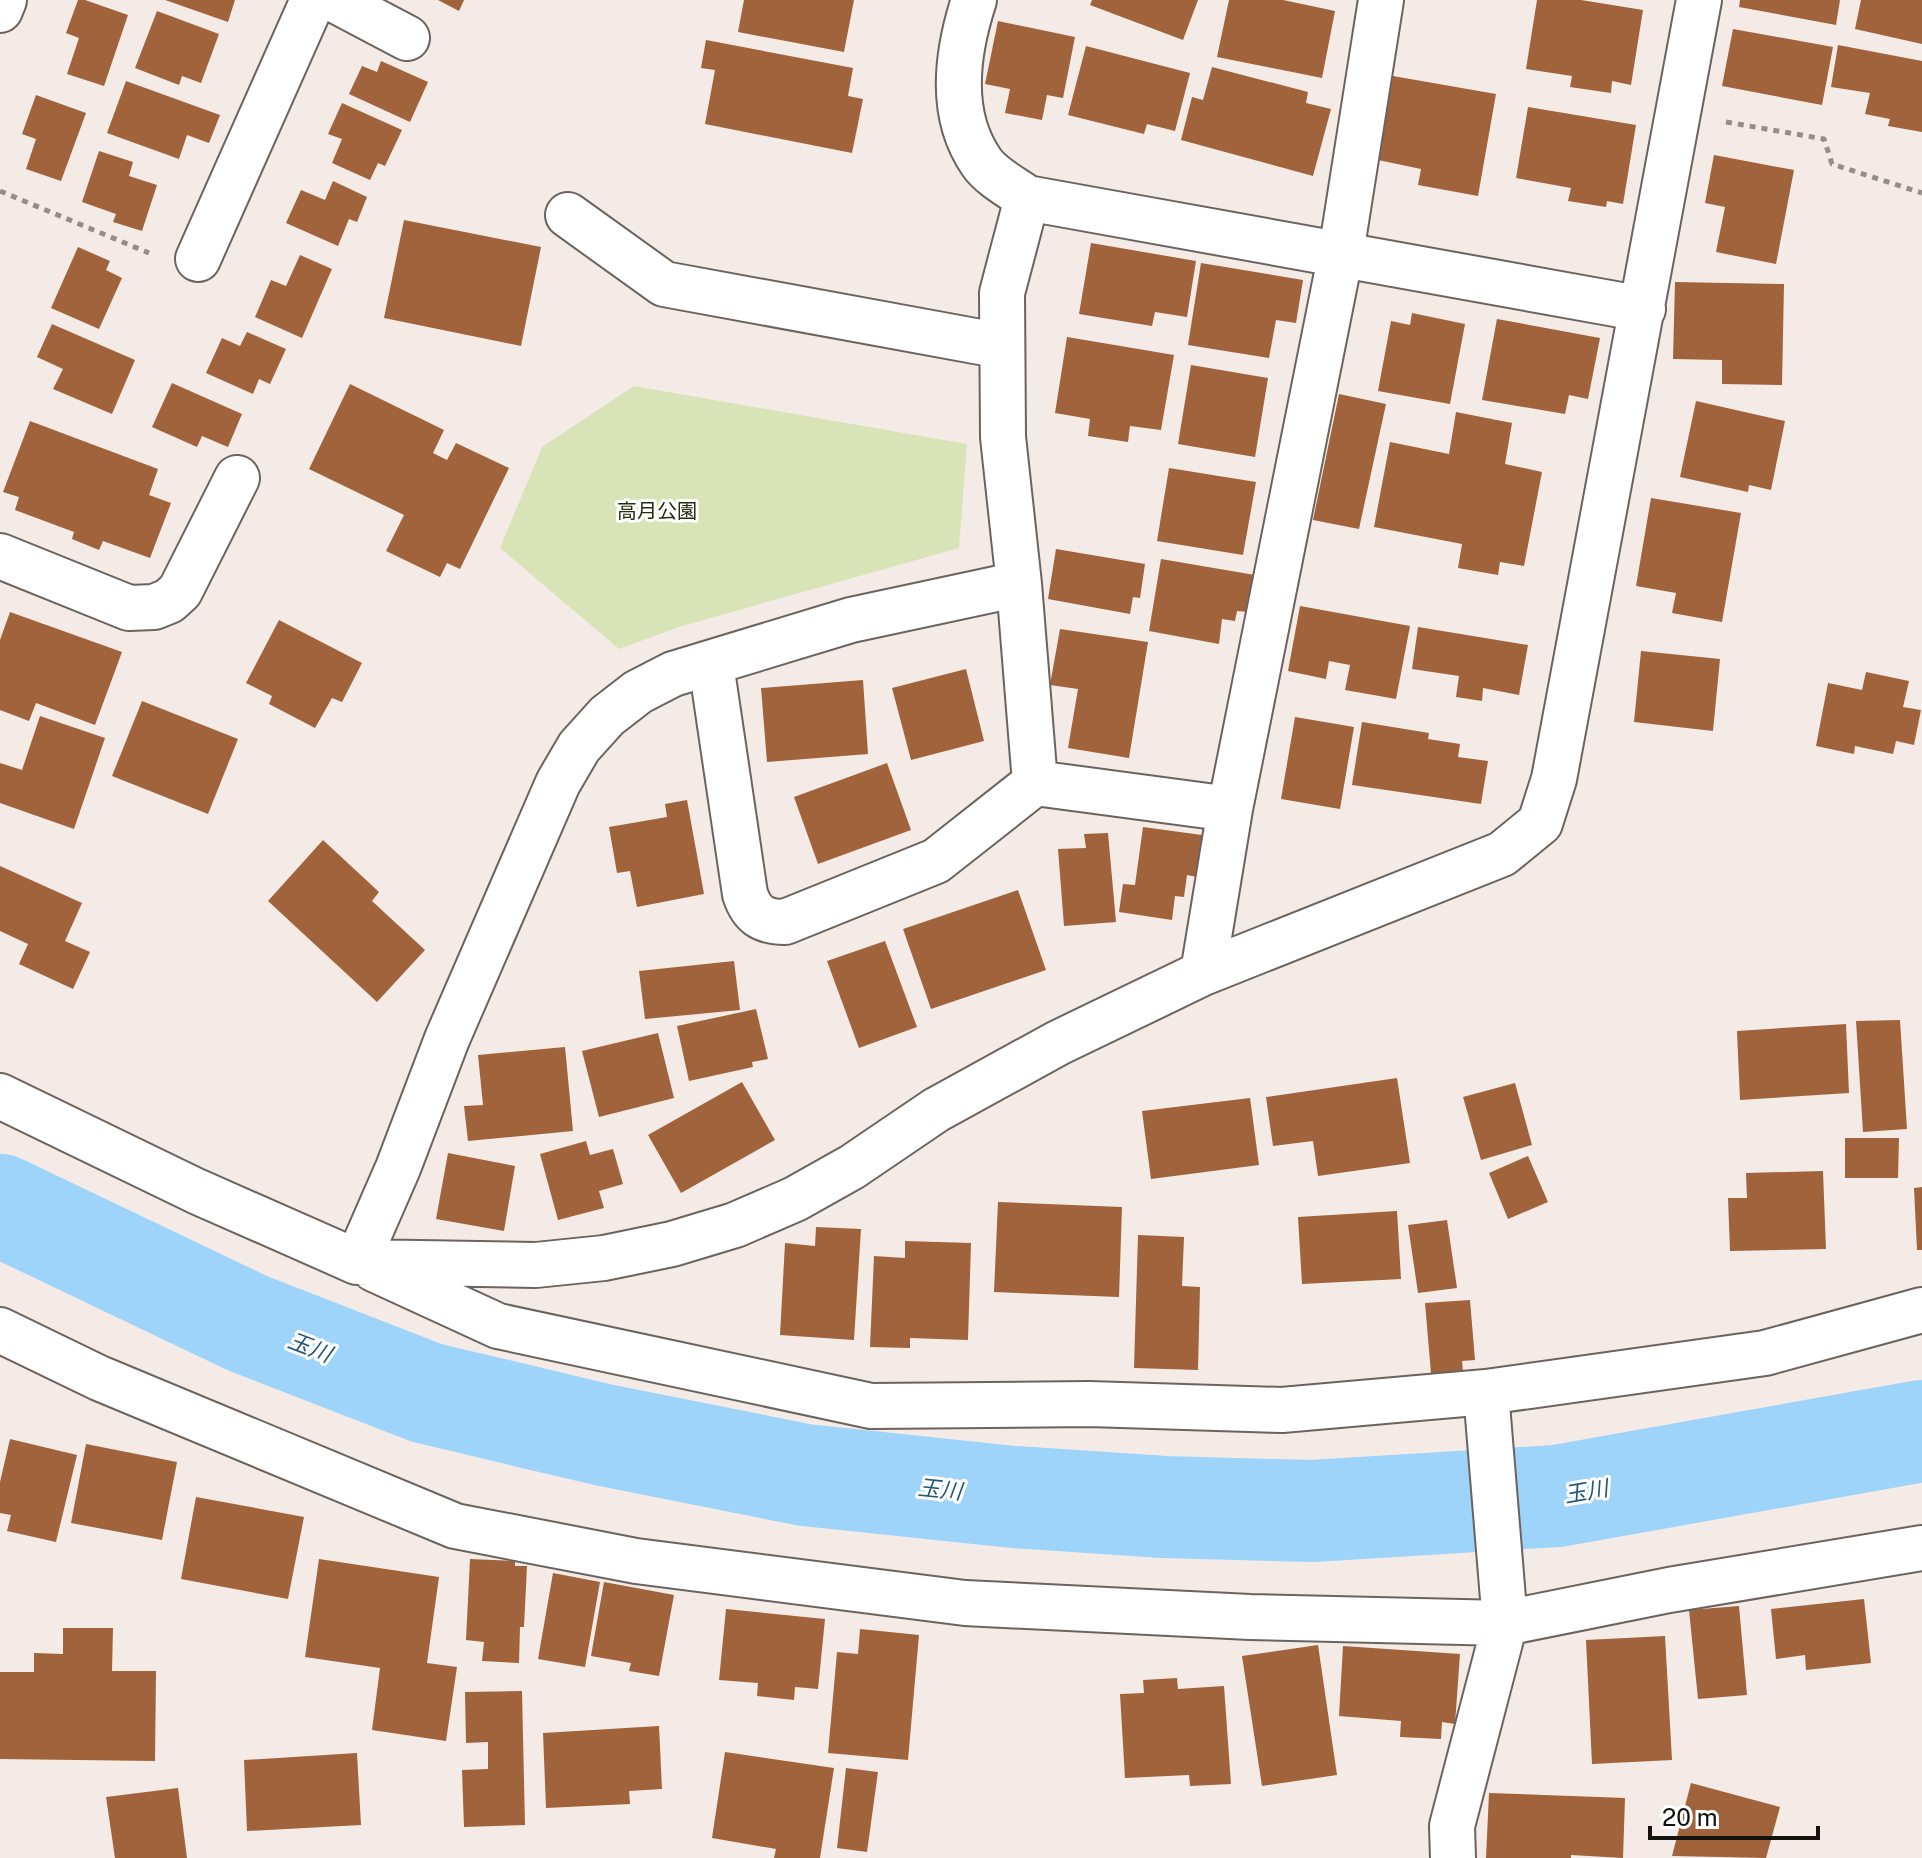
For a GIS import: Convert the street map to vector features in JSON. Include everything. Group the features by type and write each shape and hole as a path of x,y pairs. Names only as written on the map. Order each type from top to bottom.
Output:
{"street":[{"path":"0,10 4,0"},
{"path":"198,259 313,0"},
{"path":"335,0 407,38"},
{"path":"974,0 959,58 958,93 963,119 983,165 1027,198 1643,309"},
{"path":"1203,973 1230,809 1341,253 1381,0"},
{"path":"357,1262 536,1265 645,1250 735,1225 795,1199 852,1167 936,1110 1058,1043 1203,973 1502,854 1540,823 1554,779 1699,0"},
{"path":"1027,198 1002,293 1003,437 1035,783"},
{"path":"568,215 664,284 1002,346"},
{"path":"0,556 129,608 154,607 180,591 237,478"},
{"path":"357,1262 398,1168 447,1039 558,783 579,747 607,716 638,692 673,674 851,620 1019,584"},
{"path":"711,664 745,894 749,907 758,917 771,922 785,922 936,861 1035,783 1230,809"},
{"path":"0,1096 196,1191 498,1326 871,1406 1089,1404 1282,1410 1486,1392 1765,1353 1922,1310"},
{"path":"0,1330 99,1378 455,1526 621,1558 965,1603 1250,1617 1505,1623 1669,1590 1922,1548"},
{"path":"1453,1858 1452,1826 1505,1623 1486,1392"}],"path":[{"path":"1678,114 1824,139 1832,164 1922,193"},
{"path":"0,191 142,253 198,259"}],"green space":[{"name":"高月公園","path":"634,386 967,444 959,548 682,626 619,649 500,548 542,447"}],"building":[{"path":"78,0 128,15 104,86 67,74 79,38 66,33"},
{"path":"165,0 235,0 228,22"},
{"path":"438,0 464,0 459,11"},
{"path":"744,0 854,0 844,52 738,32"},
{"path":"1092,0 1198,0 1183,40 1090,5"},
{"path":"1229,0 1283,0 1335,11 1322,78 1217,57"},
{"path":"1537,0 1581,0 1643,10 1631,85 1612,81 1611,93 1570,87 1572,76 1526,69"},
{"path":"1740,0 1840,0 1836,25 1739,7"},
{"path":"1861,0 1922,0 1922,44 1855,29"},
{"path":"157,11 219,34 201,83 182,76 179,85 135,68"},
{"path":"998,21 1075,37 1063,98 1047,95 1042,120 1005,113 1010,89 985,84"},
{"path":"1733,29 1833,47 1822,105 1722,86"},
{"path":"706,40 853,68 848,96 863,99 852,153 705,124 715,70 701,68"},
{"path":"1838,45 1922,61 1922,132 1888,126 1890,119 1865,114 1870,93 1831,87"},
{"path":"1086,46 1190,73 1175,131 1147,124 1144,134 1068,115"},
{"path":"381,61 428,82 410,122 349,94 362,66 377,72"},
{"path":"1212,67 1308,92 1306,103 1331,109 1313,176 1181,140 1192,97 1203,100"},
{"path":"1393,76 1496,94 1478,196 1418,185 1421,169 1378,160"},
{"path":"126,81 220,115 209,143 187,135 179,159 107,133"},
{"path":"36,95 86,113 61,181 26,169 36,139 22,134"},
{"path":"342,103 402,130 385,166 378,163 370,180 332,163 342,139 328,134"},
{"path":"1528,107 1636,125 1623,204 1607,201 1606,207 1568,201 1571,188 1516,178"},
{"path":"99,151 133,162 129,176 157,185 142,231 113,222 116,214 82,202"},
{"path":"1714,155 1794,170 1776,264 1716,252 1725,207 1705,203"},
{"path":"333,181 367,197 357,222 349,219 338,246 286,223 301,190 325,200"},
{"path":"404,220 541,247 521,346 384,318"},
{"path":"1091,243 1196,261 1187,317 1155,312 1152,326 1079,314"},
{"path":"78,247 110,261 106,270 122,278 99,329 51,308"},
{"path":"300,255 332,269 302,338 255,317 271,280 286,286"},
{"path":"1201,263 1303,280 1296,323 1276,320 1269,358 1188,345"},
{"path":"1675,282 1784,284 1782,385 1722,384 1722,360 1673,359"},
{"path":"1412,313 1465,324 1450,404 1378,391 1391,321 1410,325"},
{"path":"1497,319 1600,338 1588,399 1569,395 1565,414 1482,400"},
{"path":"52,324 135,360 112,414 53,389 63,369 37,357"},
{"path":"247,332 286,349 270,384 259,379 253,394 206,373 222,338 240,346"},
{"path":"1067,337 1174,355 1161,430 1130,426 1128,442 1088,436 1090,419 1055,413"},
{"path":"1191,365 1268,378 1255,457 1178,444"},
{"path":"172,383 242,414 228,447 202,436 197,447 152,427"},
{"path":"350,384 444,430 433,453 447,460 456,443 509,468 460,569 447,563 440,577 386,551 404,515 309,469"},
{"path":"1339,394 1386,404 1359,529 1313,520"},
{"path":"1696,401 1785,421 1771,490 1749,485 1748,492 1680,477"},
{"path":"1456,412 1512,423 1505,464 1542,472 1524,566 1500,562 1498,575 1458,568 1462,544 1374,527 1390,442 1449,454"},
{"path":"30,421 158,469 149,495 171,503 150,558 103,541 99,550 72,539 74,532 15,510 19,497 3,492"},
{"path":"1169,468 1256,482 1243,555 1157,541"},
{"path":"1651,498 1741,513 1722,622 1672,613 1676,593 1636,586"},
{"path":"1056,549 1145,564 1140,598 1133,597 1130,614 1048,599"},
{"path":"1161,559 1255,575 1249,612 1237,611 1235,621 1222,619 1219,644 1149,631"},
{"path":"1300,606 1410,626 1396,699 1345,690 1350,665 1329,661 1326,679 1288,671"},
{"path":"10,612 122,652 95,725 36,703 29,721 0,710 0,640"},
{"path":"279,620 362,663 342,702 332,698 315,728 269,704 272,696 246,683"},
{"path":"1418,627 1528,645 1519,695 1483,688 1482,701 1456,697 1459,676 1412,669"},
{"path":"1060,629 1148,642 1129,758 1068,748 1078,689 1050,685"},
{"path":"1641,651 1720,659 1713,731 1634,722"},
{"path":"966,669 984,741 911,760 892,688"},
{"path":"1866,672 1909,681 1903,707 1921,710 1914,745 1896,741 1893,754 1855,746 1854,754 1816,746 1828,683 1862,690"},
{"path":"863,680 868,754 767,762 761,688"},
{"path":"142,701 238,739 208,814 112,776"},
{"path":"40,716 105,738 74,829 0,803 0,763 22,770"},
{"path":"1295,717 1354,727 1340,809 1281,799"},
{"path":"1362,722 1429,733 1428,739 1460,744 1458,757 1488,761 1481,804 1352,785"},
{"path":"887,763 911,830 818,864 794,797"},
{"path":"687,800 704,894 637,907 630,871 617,873 609,827 667,817 665,804"},
{"path":"1143,827 1202,835 1197,877 1187,875 1184,897 1175,896 1172,920 1119,912 1123,884 1135,885"},
{"path":"1108,833 1116,922 1064,926 1058,849 1086,848 1084,834"},
{"path":"323,840 379,892 372,901 425,950 377,1002 268,901"},
{"path":"0,866 82,903 65,941 90,952 73,989 19,964 28,944 0,931"},
{"path":"1018,890 1046,970 931,1009 903,929"},
{"path":"885,941 917,1027 859,1048 827,961"},
{"path":"734,961 740,1010 645,1019 639,971"},
{"path":"756,1009 768,1059 752,1062 753,1067 689,1081 677,1026"},
{"path":"1900,1020 1907,1129 1863,1132 1856,1021"},
{"path":"1846,1024 1849,1093 1740,1100 1737,1031"},
{"path":"658,1033 674,1098 599,1117 582,1051"},
{"path":"565,1047 573,1131 468,1141 464,1106 483,1105 478,1055"},
{"path":"1397,1078 1410,1163 1318,1176 1313,1141 1273,1146 1266,1097"},
{"path":"742,1082 775,1140 681,1193 648,1135"},
{"path":"1515,1083 1532,1145 1481,1160 1463,1097"},
{"path":"1250,1098 1259,1165 1151,1179 1142,1111"},
{"path":"1845,1138 1899,1138 1898,1178 1845,1178"},
{"path":"586,1141 590,1155 613,1149 623,1184 599,1191 604,1208 558,1220 540,1154"},
{"path":"448,1153 515,1166 504,1231 436,1219"},
{"path":"1528,1156 1548,1202 1508,1219 1489,1173"},
{"path":"1823,1171 1826,1249 1730,1251 1728,1198 1747,1198 1746,1173"},
{"path":"1922,1187 1922,1250 1917,1250 1914,1188"},
{"path":"998,1202 1122,1207 1119,1297 994,1292"},
{"path":"1397,1211 1401,1279 1302,1284 1298,1217"},
{"path":"1447,1220 1457,1288 1418,1293 1408,1225"},
{"path":"816,1227 861,1229 854,1340 780,1335 785,1243 815,1246"},
{"path":"1138,1235 1184,1237 1182,1286 1200,1287 1198,1370 1134,1368"},
{"path":"905,1241 971,1243 968,1340 910,1338 910,1348 870,1347 874,1256 905,1258"},
{"path":"1470,1300 1475,1360 1462,1361 1464,1382 1432,1385 1425,1303"},
{"path":"10,1439 77,1455 56,1542 7,1531 11,1515 0,1513 0,1482"},
{"path":"86,1444 177,1462 162,1540 71,1523"},
{"path":"196,1497 304,1517 288,1599 181,1579"},
{"path":"319,1559 439,1577 427,1663 457,1667 446,1741 372,1730 380,1668 305,1657"},
{"path":"470,1559 515,1561 515,1566 527,1566 519,1663 482,1661 484,1642 466,1640"},
{"path":"553,1573 600,1582 585,1667 538,1659"},
{"path":"604,1582 674,1595 659,1676 629,1671 631,1663 591,1656"},
{"path":"1864,1599 1871,1663 1806,1670 1805,1655 1776,1659 1771,1609"},
{"path":"1739,1606 1747,1695 1698,1699 1689,1610"},
{"path":"726,1609 825,1619 818,1689 795,1687 794,1700 757,1696 758,1683 719,1680"},
{"path":"63,1628 113,1628 112,1671 156,1671 155,1761 0,1759 0,1672 34,1672 34,1653 63,1654"},
{"path":"860,1629 919,1635 908,1760 828,1753 837,1652 858,1654"},
{"path":"1665,1636 1672,1760 1592,1764 1586,1640"},
{"path":"1318,1645 1337,1775 1262,1786 1242,1656"},
{"path":"1343,1646 1460,1654 1455,1724 1442,1722 1441,1739 1400,1737 1401,1721 1339,1716"},
{"path":"1177,1678 1178,1689 1224,1686 1231,1784 1190,1786 1189,1775 1125,1778 1120,1694 1144,1693 1143,1680"},
{"path":"522,1691 525,1825 464,1827 462,1770 488,1769 488,1742 466,1743 465,1692"},
{"path":"659,1726 662,1789 629,1791 630,1804 546,1808 543,1733"},
{"path":"725,1752 834,1768 820,1858 774,1858 776,1849 712,1838"},
{"path":"357,1753 361,1825 247,1831 244,1760"},
{"path":"846,1768 878,1772 867,1852 837,1848"},
{"path":"1691,1783 1780,1807 1766,1858 1672,1856"},
{"path":"178,1788 187,1858 115,1858 106,1797"},
{"path":"1489,1793 1625,1798 1623,1858 1571,1855 1571,1858 1486,1858"}],"waterway":[{"name":"玉川","path":"0,1205 247,1323 427,1393 604,1435 805,1475 1014,1497 1164,1507 1312,1511 1557,1496 1922,1431"}]}
